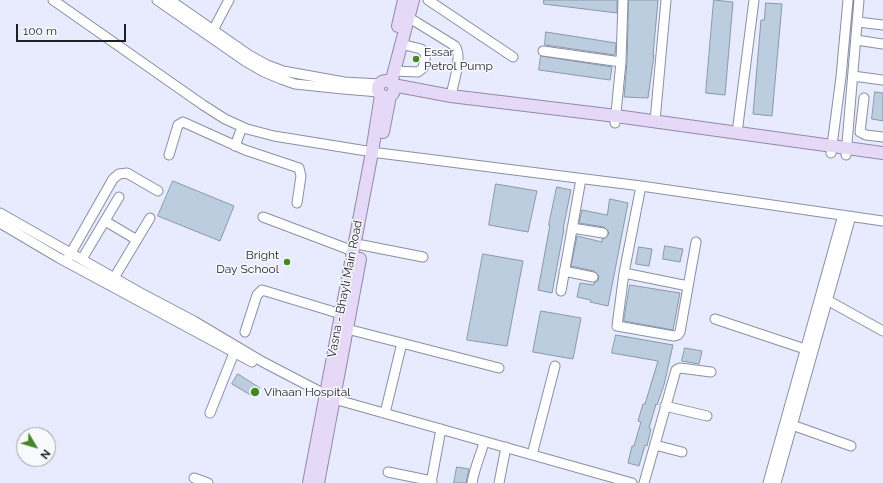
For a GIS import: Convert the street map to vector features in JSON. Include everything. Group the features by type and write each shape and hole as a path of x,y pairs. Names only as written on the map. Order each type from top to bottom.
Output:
{"main road":[{"name":"Vasna - Bhayli Main Road","path":"309,483 347,329 357,248 404,0"},
{"name":"Vasna - Bhayli Main Road","path":"386,89 394,71 413,0"},
{"path":"386,89 451,96 615,120 655,122 737,133 832,150"},
{"path":"386,89 832,150 883,153"},
{"path":"847,151 883,160"},
{"name":"Vasna - Bhayli Main Road","path":"318,483 340,314 357,248"}],"street":[{"path":"53,0 225,119 242,127 274,136 375,153 641,186 883,221"},
{"path":"157,0 211,34"},
{"path":"172,0 245,61 280,79 295,84 343,90 386,89"},
{"path":"211,34 229,0"},
{"path":"428,0 513,57"},
{"path":"615,120 621,62 623,0"},
{"path":"655,122 666,0"},
{"path":"737,133 754,0"},
{"path":"832,150 841,77 848,0"},
{"path":"847,151 859,0"},
{"path":"408,17 455,46 458,50 459,57 451,96"},
{"path":"858,22 883,25"},
{"path":"856,40 883,44"},
{"path":"394,71 418,72 423,68 426,54 422,49 401,44"},
{"path":"543,51 621,62"},
{"path":"853,76 883,80"},
{"path":"852,96 867,99 860,132 866,135 883,137"},
{"path":"169,154 178,125 182,122 235,146 299,168 301,176 297,202"},
{"path":"235,146 242,127"},
{"path":"66,262 113,179 119,174 127,173 158,191"},
{"path":"561,291 581,178"},
{"path":"641,186 616,323 619,327 678,336 680,332 696,242"},
{"path":"82,259 119,197"},
{"path":"776,483 827,300 847,215"},
{"path":"768,483 805,349 847,215"},
{"path":"1,216 194,321 236,349"},
{"path":"1,216 66,262 236,349 329,400 506,450 612,483"},
{"path":"263,217 357,248 423,257"},
{"path":"114,278 150,218"},
{"path":"104,221 137,240"},
{"path":"572,228 602,233"},
{"path":"564,271 593,277"},
{"path":"624,273 688,286"},
{"path":"245,332 257,295 262,290 340,314"},
{"path":"827,300 883,331"},
{"path":"715,319 805,349"},
{"path":"347,329 499,368"},
{"path":"385,413 402,343"},
{"path":"210,413 236,349"},
{"path":"532,455 555,366"},
{"path":"644,483 676,370 680,368 711,372"},
{"path":"329,400 385,413 481,445 532,455 632,483"},
{"path":"665,406 707,416"},
{"path":"792,425 850,446"},
{"path":"388,472 432,482 441,432"},
{"path":"472,483 475,468 478,463 481,445"},
{"path":"655,445 682,452"},
{"path":"499,483 506,450"},
{"path":"194,478 208,483"}],"building":[{"path":"544,0 617,0 617,13 544,4"},
{"path":"629,0 658,0 654,55 648,98 624,97"},
{"path":"714,0 733,2 725,95 706,93"},
{"path":"766,3 782,4 772,116 753,114 761,20 764,20"},
{"path":"546,32 616,43 615,55 545,45"},
{"path":"541,56 612,67 610,80 539,70"},
{"path":"875,92 883,93 883,121 872,119"},
{"path":"173,181 234,206 220,241 158,216"},
{"path":"496,184 537,191 528,232 489,225"},
{"path":"557,187 571,190 552,293 538,290"},
{"path":"610,199 628,203 608,306 577,297 580,283 594,285 594,283 598,281 599,276 594,271 571,266 577,236 602,242 602,239 609,234 604,227 579,223 582,210 607,215"},
{"path":"665,246 683,249 680,262 663,259"},
{"path":"639,247 652,249 649,266 636,264"},
{"path":"483,254 523,261 507,346 467,340"},
{"path":"630,285 680,293 673,330 624,321"},
{"path":"541,311 581,318 573,359 533,352"},
{"path":"616,335 673,345 664,385 657,405 656,404 649,428 651,429 647,446 645,445 639,466 628,463 632,446 634,446 641,422 638,421 643,404 645,404 658,361 612,353"},
{"path":"685,348 702,351 699,364 682,361"},
{"path":"238,374 260,388 254,397 232,384"},
{"path":"457,467 469,469 466,483 454,483"}],"place":[{"name":"Essar Petrol Pump","path":"416,59"},
{"name":"Bright Day School","path":"287,262"},
{"name":"Vihaan Hospital","path":"255,392"}]}
